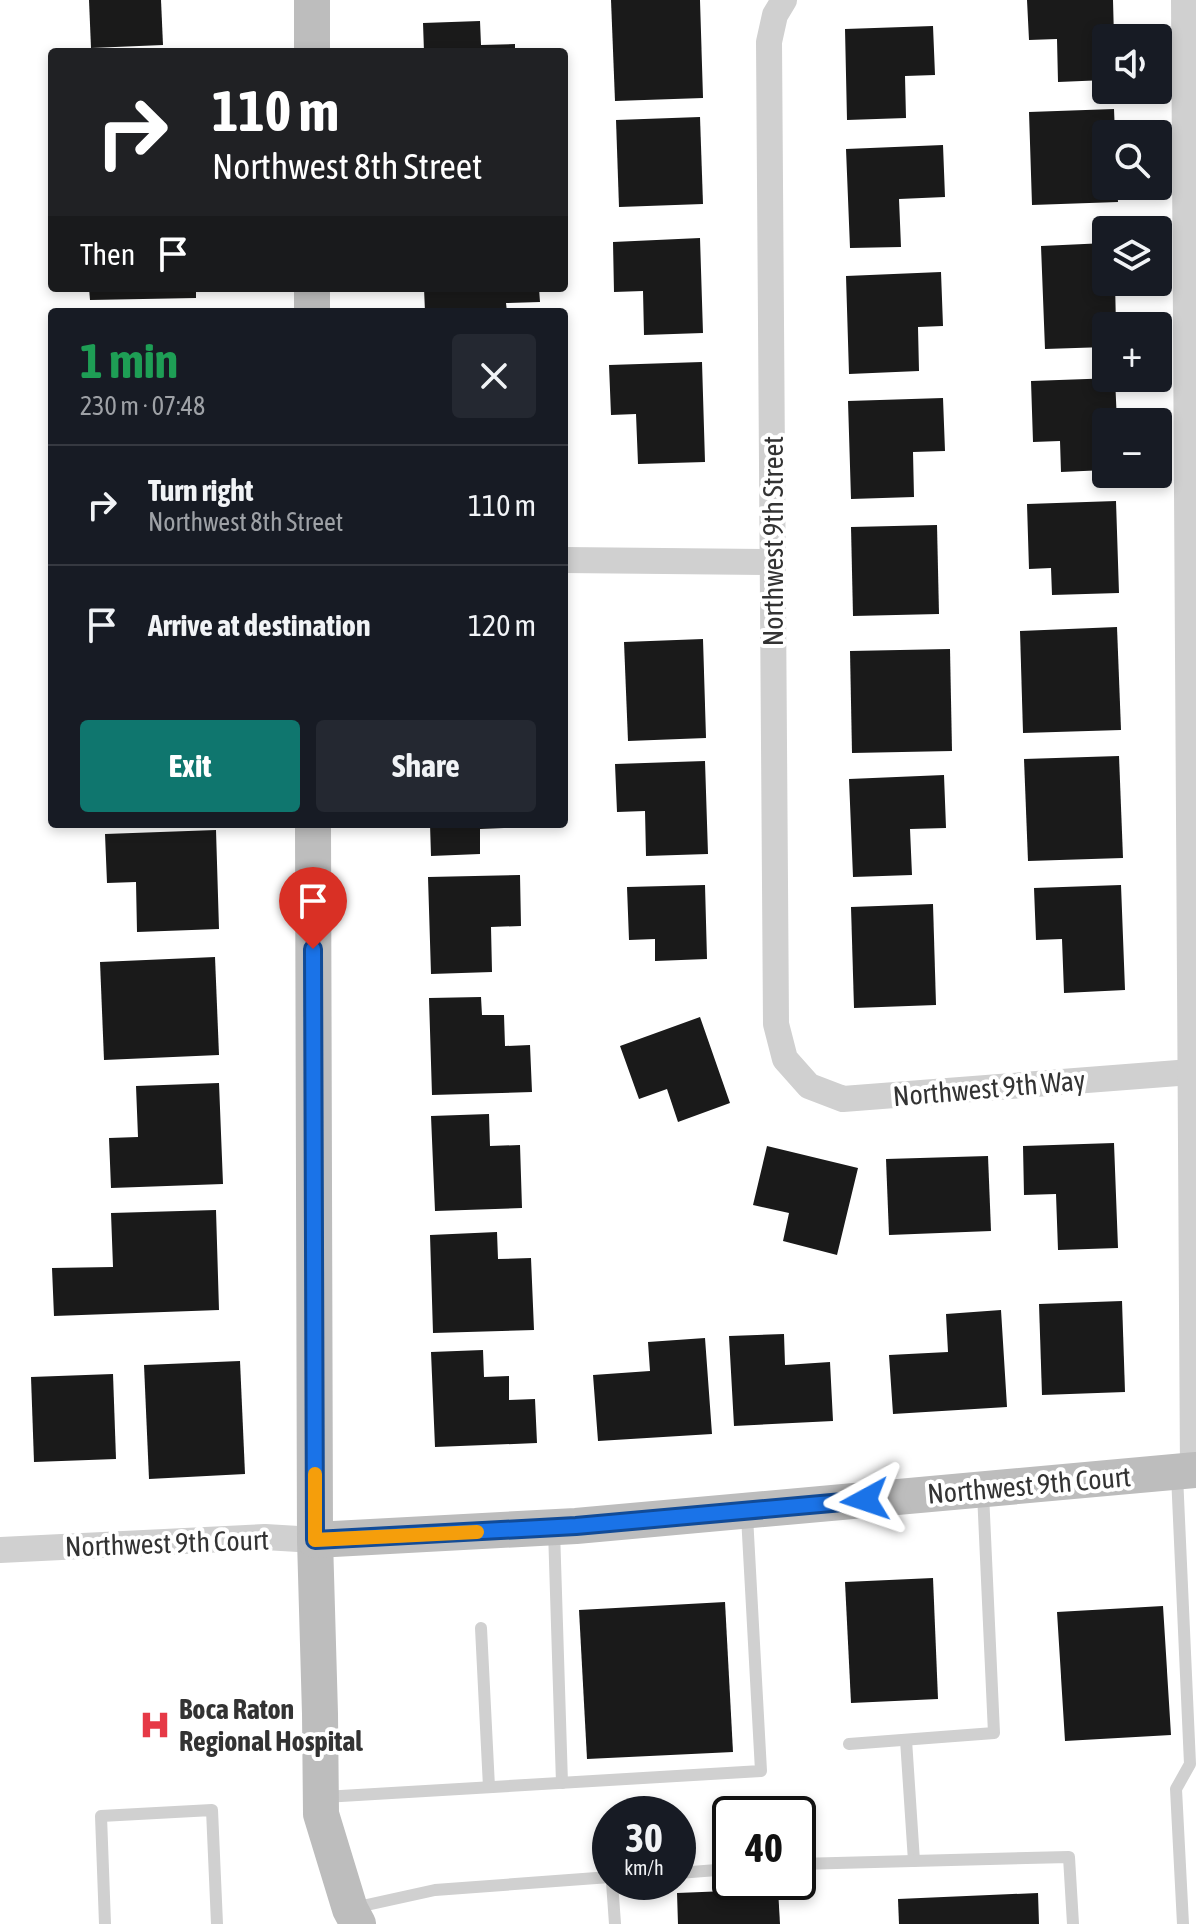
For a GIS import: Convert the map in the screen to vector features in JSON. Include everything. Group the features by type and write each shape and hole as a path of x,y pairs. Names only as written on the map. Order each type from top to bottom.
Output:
{"street":[{"path":"312,0 312,48"},
{"path":"1184,0 1191,1072 1189,1471"},
{"name":"Northwest 9th Street","path":"782,3 775,15 769,42 776,1024 785,1059 796,1072"},
{"path":"568,560 773,562"},
{"path":"313,828 315,1540 321,1814 354,1916"},
{"name":"Northwest 9th Way","path":"796,1072 809,1086 843,1099 1191,1072"},
{"name":"Northwest 9th Court","path":"0,1550 265,1537 315,1540 554,1528 1189,1471"}],"lane":[{"path":"1183,1924 1176,1789 1190,1764 1189,1471"},
{"path":"849,1744 994,1733 983,1489"},
{"path":"321,1797 761,1771 747,1511"},
{"path":"554,1528 562,1783"},
{"path":"481,1628 489,1787"},
{"path":"906,1740 914,1861"},
{"path":"105,1924 101,1816 212,1810 217,1924"},
{"path":"816,1864 1069,1857 1073,1924"},
{"path":"354,1916 435,1890 592,1881"},
{"path":"613,1900 615,1924"}],"building":[{"path":"89,0 161,0 163,45 91,48"},
{"path":"611,0 700,0 703,98 615,101"},
{"path":"1027,0 1113,0 1114,24 1092,24 1092,81 1058,82 1057,39 1029,40"},
{"path":"480,21 481,45 515,44 515,48 424,48 423,23"},
{"path":"933,26 935,75 905,76 906,118 847,120 845,29"},
{"path":"1114,109 1114,120 1092,120 1092,200 1118,202 1032,205 1029,112"},
{"path":"700,117 703,204 619,207 616,120"},
{"path":"943,145 945,197 899,199 901,247 850,248 846,149"},
{"path":"700,238 703,333 644,335 643,291 614,292 613,242"},
{"path":"1092,244 1092,296 1115,296 1116,312 1092,312 1092,347 1045,349 1041,246"},
{"path":"941,272 943,326 918,327 919,371 849,374 846,276"},
{"path":"89,292 196,292 196,298 90,300"},
{"path":"424,292 539,292 540,302 506,303 507,308 425,308"},
{"path":"702,362 705,462 638,464 636,414 611,415 609,365"},
{"path":"1092,379 1092,392 1116,392 1116,408 1092,408 1092,471 1061,472 1060,441 1033,442 1031,381"},
{"path":"943,398 945,451 913,452 914,497 851,499 848,401"},
{"path":"1116,501 1119,593 1052,595 1051,568 1029,569 1027,504"},
{"path":"937,525 939,614 853,616 851,527"},
{"path":"1117,627 1121,730 1023,733 1020,631"},
{"path":"703,639 706,738 628,741 624,642"},
{"path":"950,649 952,751 852,753 850,651"},
{"path":"1119,756 1123,858 1028,861 1024,759"},
{"path":"705,761 708,854 646,856 645,811 617,812 615,764"},
{"path":"944,775 946,828 910,829 912,875 853,877 849,779"},
{"path":"430,828 504,828 480,829 480,854 431,856"},
{"path":"216,830 219,929 137,932 136,882 107,883 105,834"},
{"path":"520,875 521,926 491,927 492,972 431,974 428,877"},
{"path":"705,885 707,959 655,961 655,939 629,940 627,887"},
{"path":"1121,885 1125,990 1064,993 1062,939 1036,940 1034,888"},
{"path":"933,904 936,1005 854,1008 851,907"},
{"path":"215,957 219,1055 104,1060 100,962"},
{"path":"481,997 482,1015 504,1015 505,1046 530,1045 532,1092 432,1095 429,998"},
{"path":"700,1017 730,1103 678,1122 667,1089 639,1099 620,1046"},
{"path":"219,1083 223,1184 111,1188 109,1138 138,1137 136,1086"},
{"path":"489,1114 490,1146 520,1145 522,1208 435,1211 431,1116"},
{"path":"1114,1143 1118,1248 1058,1250 1056,1194 1024,1195 1023,1146"},
{"path":"767,1146 858,1168 837,1255 783,1241 789,1213 753,1205"},
{"path":"988,1156 991,1231 889,1235 886,1159"},
{"path":"216,1210 219,1310 54,1316 52,1268 113,1267 111,1213"},
{"path":"497,1232 498,1259 531,1258 534,1330 433,1333 430,1235"},
{"path":"1122,1301 1125,1392 1042,1395 1039,1304"},
{"path":"1001,1310 1007,1407 893,1414 889,1355 948,1352 946,1314"},
{"path":"784,1334 785,1365 830,1362 833,1421 734,1426 729,1336"},
{"path":"705,1338 712,1434 598,1441 593,1375 650,1371 648,1342"},
{"path":"483,1350 484,1377 509,1376 509,1400 535,1399 537,1443 435,1447 431,1352"},
{"path":"240,1361 245,1474 149,1479 144,1365"},
{"path":"113,1374 116,1459 34,1462 31,1377"},
{"path":"933,1578 938,1699 851,1703 845,1582"},
{"path":"725,1602 733,1752 587,1759 579,1610"},
{"path":"1163,1606 1171,1735 1065,1741 1057,1612"},
{"path":"696,1892 712,1892 712,1900 779,1900 780,1924 678,1924 677,1900 696,1900"},
{"path":"1038,1893 1039,1924 899,1924 898,1899"}],"slow traffic":[{"path":"315,1474 315,1540 477,1532"}],"place":[{"name":"Boca Raton Regional Hospital","path":"155,1725"}],"route":[{"path":"313,949 315,1540 576,1526 865,1500"}]}
